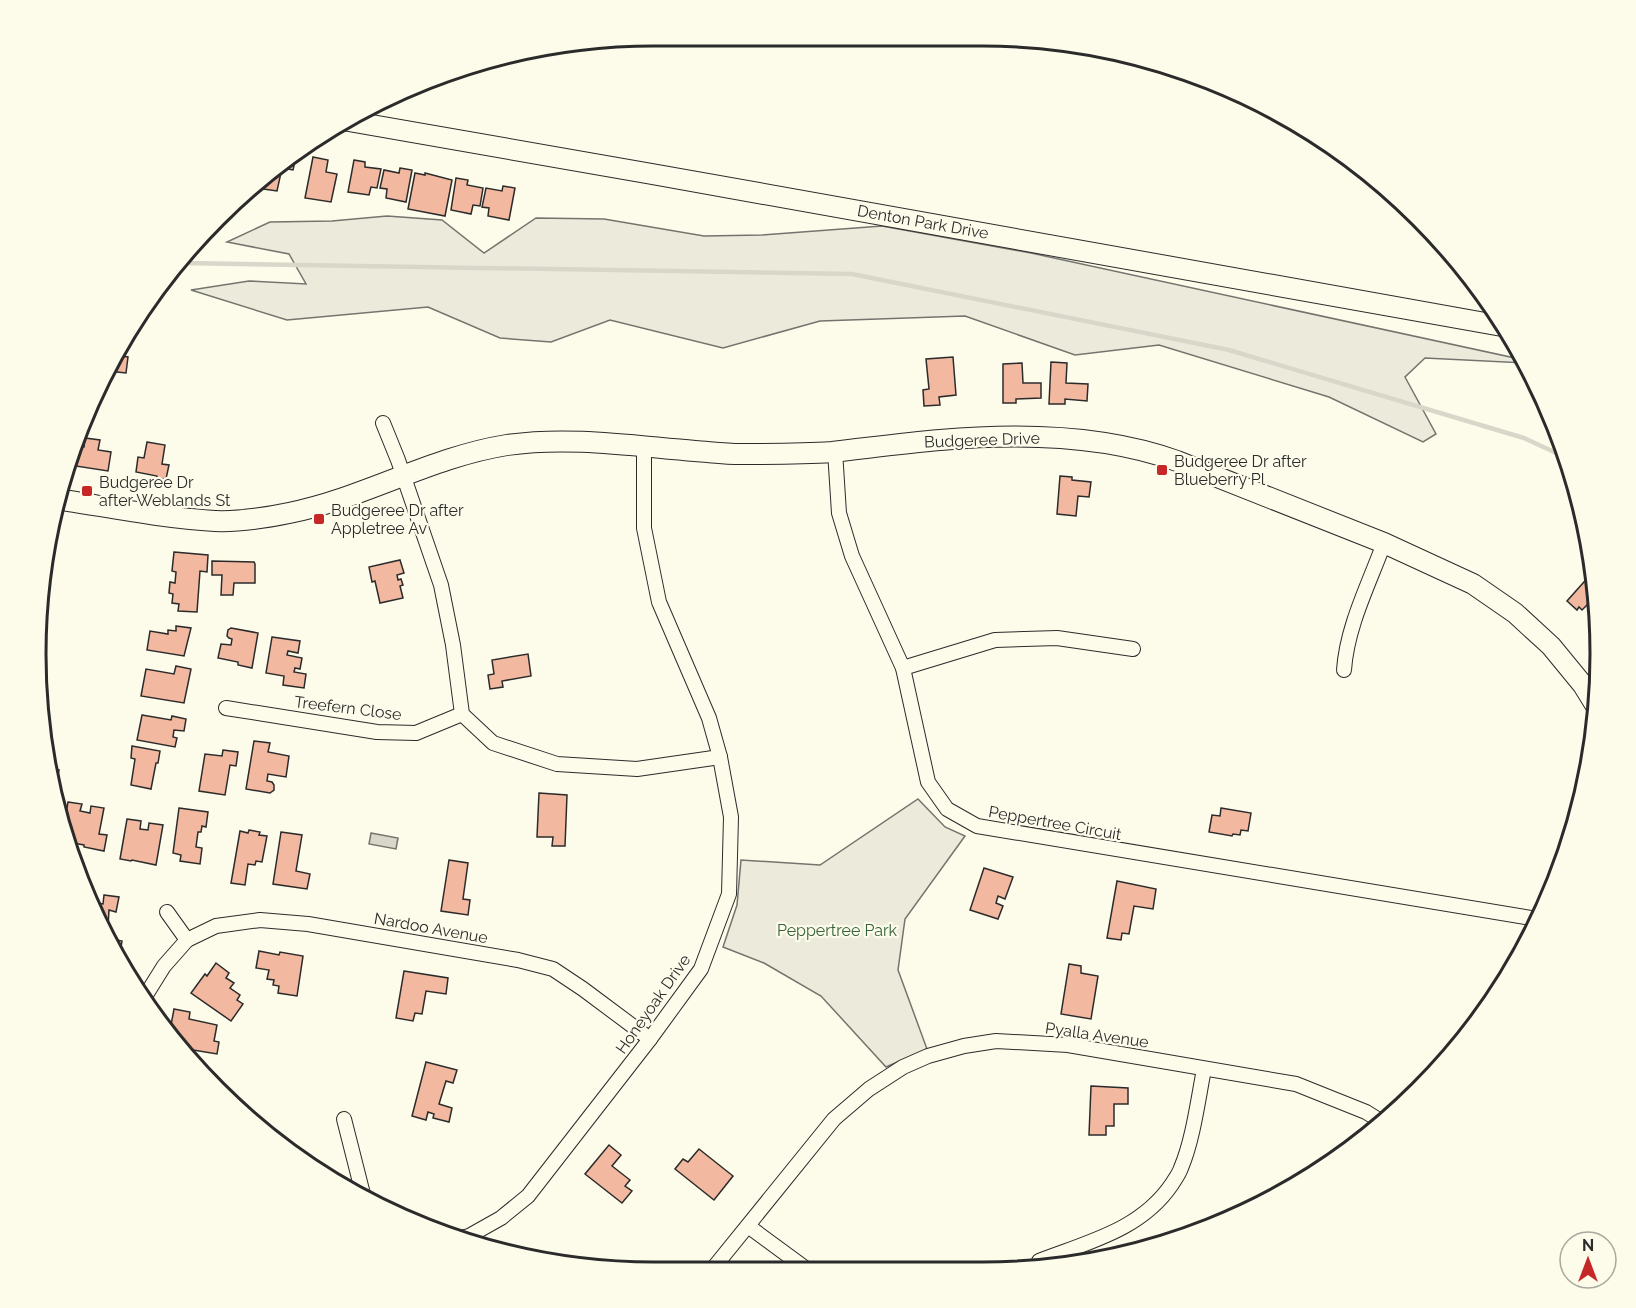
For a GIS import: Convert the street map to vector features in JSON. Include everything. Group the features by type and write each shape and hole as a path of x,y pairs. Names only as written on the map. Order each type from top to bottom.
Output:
{"street":[{"name":"Denton Park Drive","path":"359,123 1492,324"},
{"path":"383,423 441,585 453,645 462,714 493,743 557,764 638,769 720,757"},
{"name":"Budgeree Drive","path":"66,500 187,518 218,521 255,519 329,503 474,452 507,445 548,442 578,442 736,454 835,451 942,440 1020,436 1083,440 1171,459 1384,543 1473,584 1515,613 1551,646 1588,693"},
{"name":"Honeyoak Drive","path":"473,1234 501,1218 528,1196 650,1039 701,969 729,894 731,817 720,757 709,718 659,602 644,528 644,447"},
{"name":"Peppertree Circuit","path":"835,451 839,513 852,556 903,668 928,782 946,809 977,826 1529,918"},
{"path":"1344,670 1345,651 1351,630 1384,543"},
{"path":"903,668 995,640 1057,638 1133,649"},
{"name":"Treefern Close","path":"226,708 377,732 416,733 462,714"},
{"path":"167,912 187,940"},
{"name":"Nardoo Avenue","path":"148,991 164,966 187,940 216,926 260,920 308,924 518,960 553,969 650,1039"},
{"name":"Pyalla Avenue","path":"718,1262 834,1119 869,1089 903,1066 964,1046 996,1041 1068,1045 1296,1084 1375,1118"},
{"path":"1044,1258 1120,1230 1146,1214 1166,1192 1180,1171 1187,1153 1204,1069"},
{"path":"344,1119 361,1186"},
{"path":"748,1226 797,1262"}],"green space":[{"path":"387,216 442,220 484,253 536,218 604,219 704,236 762,235 882,226 1031,253 1512,357 1515,362 1425,358 1405,377 1436,434 1423,442 1329,397 1159,345 1075,355 965,316 820,321 723,348 610,320 551,342 500,338 428,307 287,320 191,290 249,281 306,284 289,254 227,242 270,222 332,221"},
{"name":"Peppertree Park","path":"918,799 945,827 965,836 905,919 898,970 927,1049 886,1067 821,996 764,963 723,947 737,905 741,860 820,865"}],"shaded area":[{"path":"371,833 398,838 396,849 369,844"}],"building":[{"path":"313,157 328,160 326,172 337,174 331,202 305,198"},
{"path":"354,160 365,162 365,167 381,169 377,188 371,187 369,195 348,192"},
{"path":"400,168 412,170 406,202 386,198 387,189 380,188 384,170 399,173"},
{"path":"415,173 425,175 425,173 452,180 445,216 408,209"},
{"path":"281,175 277,191 263,189"},
{"path":"456,178 468,180 467,185 483,188 480,206 473,205 471,214 451,210"},
{"path":"503,186 515,188 509,220 488,216 489,208 482,207 486,188 502,191"},
{"path":"124,356 128,357 126,373 116,372"},
{"path":"953,357 956,395 939,397 940,405 924,406 923,390 929,389 926,359"},
{"path":"1051,362 1067,363 1066,383 1088,384 1087,401 1065,399 1065,404 1049,404"},
{"path":"1022,363 1023,383 1041,383 1041,398 1016,399 1016,403 1003,403 1003,364"},
{"path":"87,438 100,440 98,450 111,452 108,471 77,466"},
{"path":"147,442 165,445 162,464 169,465 166,479 136,472 138,457 144,458"},
{"path":"1060,476 1091,482 1089,497 1078,496 1076,516 1057,514"},
{"path":"174,552 208,555 207,572 200,571 197,612 178,611 179,604 172,603 173,594 169,593 170,582 175,583 176,572 172,571"},
{"path":"400,560 404,573 397,575 403,585 400,586 403,598 380,603 369,567"},
{"path":"212,561 254,562 255,583 234,583 233,595 221,595 222,575 212,575"},
{"path":"1585,581 1587,605 1582,610 1579,607 1577,610 1567,601"},
{"path":"176,626 191,628 184,656 147,650 150,631 168,634 168,630 176,631"},
{"path":"231,628 258,633 252,668 238,665 238,662 218,658 221,644 231,645 232,639 227,636"},
{"path":"272,637 300,641 298,653 288,651 287,655 302,658 300,669 295,668 294,672 306,674 304,688 283,685 284,676 266,673"},
{"path":"528,654 531,676 502,681 503,687 490,689 488,675 494,674 492,660"},
{"path":"176,666 191,669 184,703 141,696 146,669 174,674"},
{"path":"142,715 171,720 172,716 186,719 184,731 174,730 173,737 177,738 175,747 137,740"},
{"path":"254,741 270,743 268,752 289,756 286,777 268,774 267,781 274,785 274,790 270,793 246,789"},
{"path":"132,746 160,751 151,789 131,785 135,759 131,758"},
{"path":"223,750 238,752 236,766 230,765 225,795 199,791 205,754 222,756"},
{"path":"539,793 567,795 565,846 552,846 553,837 537,837"},
{"path":"68,802 82,804 80,811 90,813 91,806 104,808 99,834 107,835 104,851 77,844 67,810"},
{"path":"179,808 208,812 206,827 202,826 201,832 198,832 196,847 202,848 200,864 180,861 181,855 173,853"},
{"path":"1221,808 1251,813 1248,831 1241,830 1240,835 1233,834 1232,836 1209,832 1212,815 1220,816"},
{"path":"127,819 141,821 140,829 148,830 149,823 163,825 156,865 120,859"},
{"path":"249,830 267,836 262,862 256,861 255,865 248,864 245,885 231,883 240,831 248,833"},
{"path":"281,832 302,835 296,871 310,874 307,889 273,884"},
{"path":"449,860 468,863 463,899 470,900 468,915 441,911"},
{"path":"984,868 1013,877 1005,899 998,896 996,903 1003,906 998,919 970,910"},
{"path":"1117,881 1156,889 1153,909 1134,906 1129,934 1122,933 1121,940 1107,938"},
{"path":"104,895 119,897 116,912 109,910 108,921 101,904 103,904"},
{"path":"259,951 303,956 297,996 278,993 279,986 273,985 274,980 267,979 269,970 256,968"},
{"path":"216,963 229,973 226,978 234,983 230,988 240,995 237,1000 243,1004 231,1021 191,993"},
{"path":"1069,964 1081,966 1081,973 1098,976 1091,1019 1061,1014"},
{"path":"404,971 448,978 446,994 426,991 422,1014 415,1013 413,1021 396,1018"},
{"path":"174,1009 190,1012 189,1019 217,1025 214,1041 219,1042 217,1054 193,1050 171,1023"},
{"path":"426,1062 457,1070 453,1083 446,1081 439,1104 452,1108 449,1122 433,1118 434,1114 428,1112 426,1120 412,1116"},
{"path":"1091,1086 1128,1088 1128,1104 1114,1104 1114,1126 1106,1126 1106,1135 1089,1135"},
{"path":"609,1145 621,1155 612,1166 630,1180 625,1186 632,1191 622,1203 585,1174"},
{"path":"699,1149 733,1176 714,1200 675,1169 683,1159 688,1162"}],"waterway":[{"path":"189,263 852,274 1229,350 1524,438 1554,452"}],"place":[{"name":"Budgeree Dr after Blueberry Pl","path":"1162,470"},
{"name":"Budgeree Dr after Weblands St","path":"87,491"},
{"name":"Budgeree Dr after Appletree Av","path":"319,519"}]}
